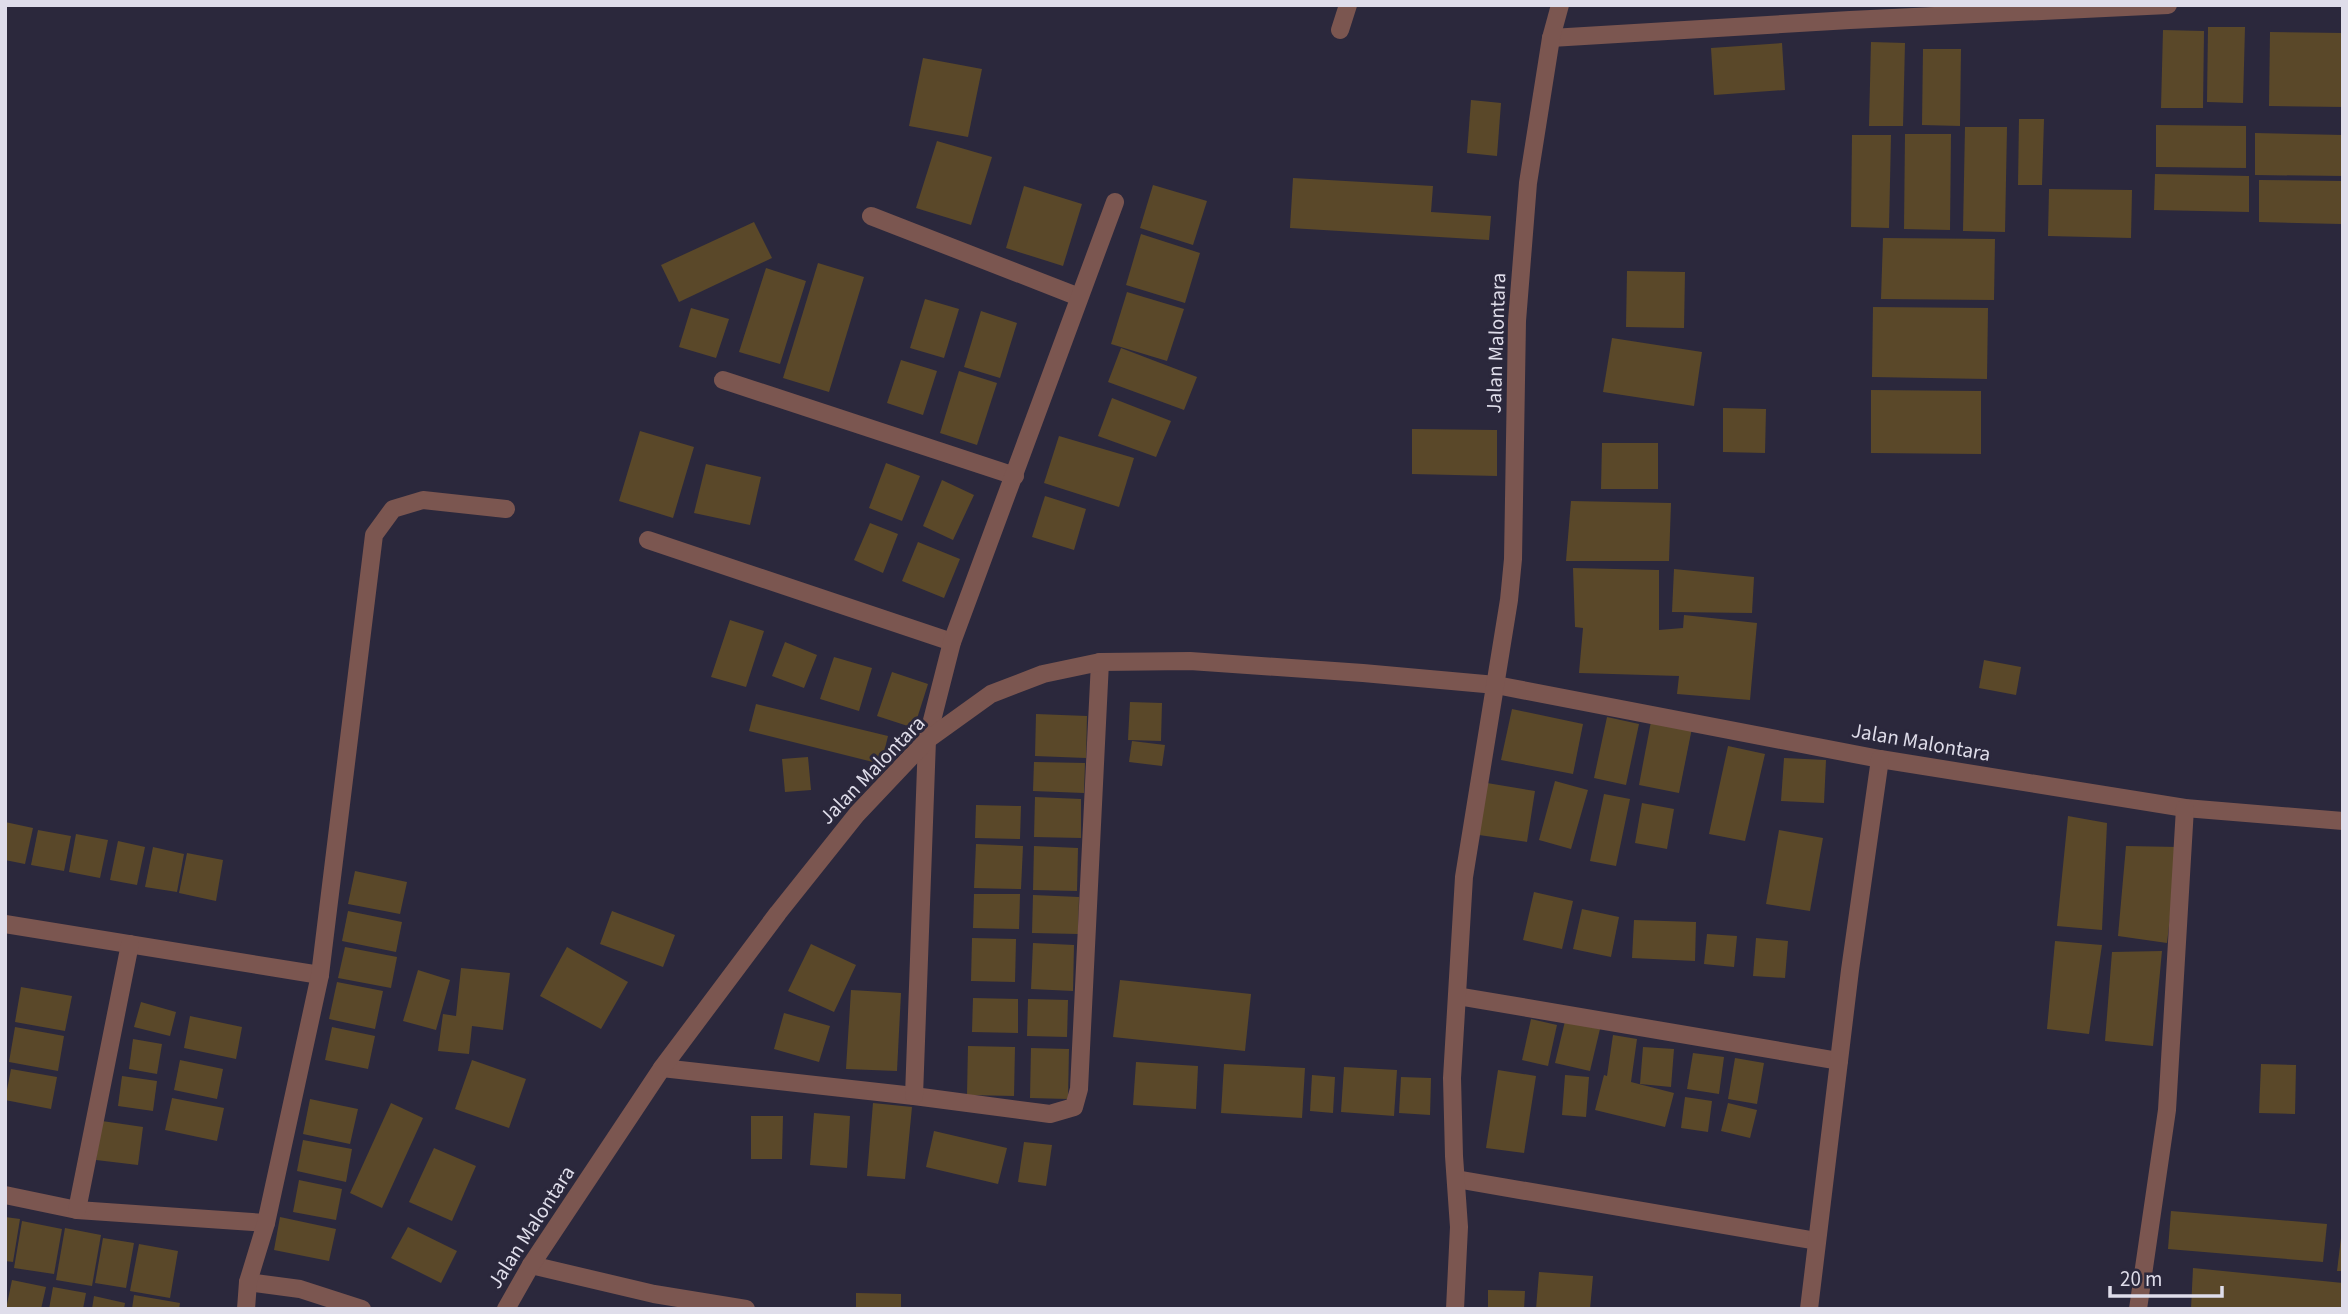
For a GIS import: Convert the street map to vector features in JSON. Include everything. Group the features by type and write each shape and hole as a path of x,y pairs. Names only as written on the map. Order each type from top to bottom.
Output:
{"street":[{"path":"1340,30 1348,5"},
{"name":"Jalan Malontara","path":"1496,685 1513,559 1517,321 1527,197 1552,38 1560,5"},
{"path":"1552,38 2168,5"},
{"path":"914,1096 927,740 952,642 1115,202"},
{"path":"871,216 1079,297"},
{"path":"723,380 1014,476"},
{"path":"246,1309 248,1282 265,1223 320,975 374,535 393,509 423,499 506,509"},
{"path":"648,540 952,642"},
{"name":"Jalan Malontara","path":"506,1309 531,1265 662,1069 778,913 857,814 927,740 992,694 1043,674 1100,662 1190,661 1496,685 1880,759 2185,808 2343,821"},
{"path":"662,1069 914,1096 1050,1114 1074,1107 1079,1089 1100,662"},
{"path":"1455,1309 1459,1227 1452,1078 1464,877 1496,685"},
{"path":"1809,1309 1880,759"},
{"path":"2138,1309 2167,1110 2185,808"},
{"path":"5,924 320,975"},
{"path":"77,1210 130,944"},
{"path":"1457,996 1839,1061"},
{"path":"1455,1179 1817,1241"},
{"path":"5,1195 77,1210 265,1223"},
{"path":"531,1265 654,1294 746,1309"},
{"path":"248,1282 300,1289 362,1309"}],"building":[{"path":"2208,27 2245,27 2243,103 2207,102"},
{"path":"2163,30 2204,31 2203,108 2161,108"},
{"path":"2270,32 2343,33 2343,107 2269,106"},
{"path":"1871,42 1905,43 1903,126 1869,126"},
{"path":"1782,43 1785,90 1714,95 1711,48"},
{"path":"1923,49 1961,49 1960,126 1922,125"},
{"path":"923,58 982,69 968,137 909,126"},
{"path":"1471,100 1501,103 1497,156 1467,153"},
{"path":"2019,119 2044,119 2042,185 2018,185"},
{"path":"2156,125 2246,126 2246,168 2156,167"},
{"path":"1965,127 2007,127 2005,232 1963,231"},
{"path":"2255,133 2343,135 2343,176 2255,175"},
{"path":"1905,134 1951,134 1950,230 1904,229"},
{"path":"1852,135 1891,135 1889,228 1851,227"},
{"path":"937,141 992,157 971,225 916,208"},
{"path":"2155,174 2249,176 2249,212 2154,210"},
{"path":"1293,178 1433,186 1431,212 1491,216 1489,240 1290,228"},
{"path":"2259,180 2342,181 2341,224 2259,222"},
{"path":"1153,185 1207,201 1193,245 1140,228"},
{"path":"1024,186 1082,204 1063,266 1006,248"},
{"path":"2049,189 2132,190 2131,238 2048,236"},
{"path":"754,222 772,258 679,302 661,265"},
{"path":"1141,234 1200,253 1185,303 1126,285"},
{"path":"1883,238 1995,239 1994,300 1881,299"},
{"path":"818,263 864,277 829,392 783,378"},
{"path":"766,268 806,281 780,364 739,352"},
{"path":"1627,271 1685,272 1684,328 1626,327"},
{"path":"1127,292 1184,309 1167,361 1111,344"},
{"path":"925,299 959,309 944,358 910,348"},
{"path":"1873,307 1988,308 1987,379 1872,377"},
{"path":"691,308 729,319 716,358 679,347"},
{"path":"981,311 1017,323 1000,378 964,367"},
{"path":"1612,338 1702,352 1694,406 1603,392"},
{"path":"1121,348 1197,377 1184,410 1108,382"},
{"path":"901,360 937,371 923,415 887,403"},
{"path":"959,371 997,383 977,445 940,433"},
{"path":"1871,390 1981,391 1981,454 1871,453"},
{"path":"1112,398 1171,421 1156,457 1098,436"},
{"path":"1723,408 1766,409 1765,453 1723,452"},
{"path":"1412,429 1497,430 1497,476 1412,474"},
{"path":"640,431 694,447 673,518 619,501"},
{"path":"1059,436 1134,458 1119,507 1044,483"},
{"path":"1602,443 1658,443 1658,489 1601,489"},
{"path":"886,463 920,476 902,521 869,508"},
{"path":"706,464 761,477 750,525 694,513"},
{"path":"942,480 974,495 953,540 923,526"},
{"path":"1045,496 1086,509 1074,550 1032,537"},
{"path":"1571,501 1671,503 1669,561 1566,561"},
{"path":"870,523 898,534 883,573 854,560"},
{"path":"918,542 960,559 944,598 902,581"},
{"path":"1573,568 1659,570 1659,630 1683,628 1684,615 1757,623 1750,700 1677,694 1679,676 1579,673 1583,628 1575,627"},
{"path":"1674,569 1754,577 1752,613 1672,612"},
{"path":"730,620 764,631 746,687 711,677"},
{"path":"785,642 817,655 804,688 772,676"},
{"path":"834,657 872,668 859,711 820,699"},
{"path":"1984,660 2021,667 2016,695 1979,688"},
{"path":"892,672 928,684 914,728 877,716"},
{"path":"1130,702 1162,703 1161,741 1128,740"},
{"path":"756,704 888,736 881,764 749,731"},
{"path":"1512,709 1583,724 1573,774 1501,760"},
{"path":"1036,714 1087,716 1086,758 1035,756"},
{"path":"1652,716 1693,723 1679,793 1639,785"},
{"path":"1607,717 1639,724 1626,785 1594,778"},
{"path":"1132,741 1165,745 1162,766 1129,762"},
{"path":"1728,746 1765,754 1745,841 1709,834"},
{"path":"808,757 811,790 785,792 782,759"},
{"path":"1784,758 1826,760 1824,803 1781,801"},
{"path":"1034,762 1085,763 1084,793 1033,791"},
{"path":"1555,781 1588,790 1571,849 1539,840"},
{"path":"1487,783 1535,791 1527,842 1479,835"},
{"path":"1604,794 1630,799 1616,866 1590,861"},
{"path":"1035,797 1081,799 1081,838 1034,837"},
{"path":"1642,803 1674,809 1667,849 1635,843"},
{"path":"976,805 1021,806 1020,839 975,838"},
{"path":"2068,816 2107,823 2102,930 2057,926"},
{"path":"5,822 33,828 25,864 5,860"},
{"path":"38,830 71,836 64,871 31,865"},
{"path":"1779,830 1823,838 1810,911 1766,904"},
{"path":"76,834 108,840 100,878 69,872"},
{"path":"118,841 145,847 137,885 110,880"},
{"path":"976,844 1023,846 1021,889 974,888"},
{"path":"1034,846 1078,848 1077,891 1033,890"},
{"path":"2126,846 2178,847 2167,943 2118,936"},
{"path":"153,847 184,854 177,892 145,887"},
{"path":"187,853 223,860 216,901 179,893"},
{"path":"355,871 407,882 400,914 348,904"},
{"path":"1534,892 1573,901 1562,949 1523,940"},
{"path":"974,894 1020,894 1019,929 973,928"},
{"path":"1033,895 1079,897 1078,934 1032,933"},
{"path":"1582,909 1619,917 1611,957 1573,949"},
{"path":"348,911 402,922 396,952 342,941"},
{"path":"612,911 675,935 663,967 600,944"},
{"path":"1634,920 1696,922 1695,961 1632,958"},
{"path":"1707,934 1737,936 1734,967 1704,964"},
{"path":"972,938 1016,939 1015,982 971,981"},
{"path":"1756,938 1788,941 1785,978 1753,976"},
{"path":"2055,941 2102,945 2089,1034 2047,1029"},
{"path":"1033,943 1074,945 1073,991 1031,989"},
{"path":"811,944 856,965 834,1012 788,991"},
{"path":"345,947 397,957 391,988 338,978"},
{"path":"567,947 628,982 601,1029 540,996"},
{"path":"2162,951 2153,1046 2105,1041 2112,952"},
{"path":"461,968 510,973 503,1030 472,1026 469,1054 438,1051 443,1014 456,1016"},
{"path":"418,970 450,980 436,1030 403,1021"},
{"path":"1120,980 1251,994 1245,1051 1113,1037"},
{"path":"337,982 383,991 375,1029 329,1019"},
{"path":"21,987 72,996 65,1031 15,1022"},
{"path":"851,990 901,993 897,1071 846,1069"},
{"path":"973,998 1018,999 1018,1033 972,1032"},
{"path":"1028,999 1068,1000 1067,1037 1027,1036"},
{"path":"141,1002 176,1012 170,1036 134,1027"},
{"path":"784,1013 830,1026 819,1062 774,1049"},
{"path":"190,1016 242,1027 236,1059 184,1048"},
{"path":"1531,1019 1557,1025 1548,1066 1522,1060"},
{"path":"1565,1021 1600,1029 1590,1071 1555,1063"},
{"path":"15,1027 64,1036 58,1071 9,1062"},
{"path":"332,1027 375,1036 368,1069 325,1060"},
{"path":"1613,1035 1637,1039 1631,1082 1674,1093 1665,1127 1595,1110 1604,1075 1607,1076"},
{"path":"133,1039 162,1044 157,1074 129,1069"},
{"path":"968,1046 1015,1047 1014,1096 967,1095"},
{"path":"1643,1047 1674,1049 1671,1087 1640,1084"},
{"path":"1031,1048 1069,1049 1068,1099 1030,1098"},
{"path":"1693,1053 1724,1057 1719,1094 1687,1089"},
{"path":"1735,1058 1764,1063 1757,1104 1728,1099"},
{"path":"180,1060 223,1069 217,1099 174,1090"},
{"path":"472,1060 526,1079 509,1128 455,1109"},
{"path":"1136,1062 1198,1066 1196,1109 1133,1105"},
{"path":"1224,1064 1305,1068 1302,1118 1221,1113"},
{"path":"2261,1064 2296,1065 2295,1114 2259,1113"},
{"path":"1344,1067 1397,1070 1394,1116 1341,1112"},
{"path":"11,1069 57,1077 51,1109 5,1100"},
{"path":"1498,1070 1536,1076 1524,1153 1486,1148"},
{"path":"1312,1075 1335,1077 1333,1113 1310,1111"},
{"path":"1565,1075 1589,1077 1586,1117 1562,1115"},
{"path":"122,1076 157,1081 153,1111 118,1106"},
{"path":"1401,1077 1431,1078 1430,1115 1399,1113"},
{"path":"1685,1097 1712,1101 1708,1132 1681,1128"},
{"path":"172,1098 224,1108 217,1141 165,1130"},
{"path":"310,1099 358,1109 350,1144 303,1134"},
{"path":"391,1103 423,1118 382,1208 350,1193"},
{"path":"873,1103 912,1107 905,1179 867,1176"},
{"path":"1728,1103 1757,1110 1750,1138 1721,1131"},
{"path":"814,1113 850,1116 847,1168 810,1165"},
{"path":"751,1116 783,1116 782,1159 751,1159"},
{"path":"102,1121 143,1127 138,1165 96,1160"},
{"path":"934,1131 1007,1148 998,1184 926,1167"},
{"path":"303,1140 352,1149 346,1182 297,1171"},
{"path":"1024,1142 1052,1145 1046,1186 1018,1182"},
{"path":"434,1148 476,1166 452,1221 409,1202"},
{"path":"299,1180 342,1189 336,1220 293,1212"},
{"path":"2171,1211 2327,1224 2323,1262 2168,1249"},
{"path":"5,1217 20,1219 13,1262 5,1261"},
{"path":"280,1217 336,1229 329,1261 274,1250"},
{"path":"22,1221 62,1229 54,1274 14,1268"},
{"path":"408,1227 457,1251 441,1283 391,1258"},
{"path":"65,1228 101,1235 92,1286 56,1280"},
{"path":"103,1238 134,1243 126,1288 95,1283"},
{"path":"2341,1238 2343,1271 2337,1271"},
{"path":"139,1244 178,1251 170,1298 130,1291"},
{"path":"2193,1268 2343,1283 2343,1309 2191,1309"},
{"path":"1539,1272 1593,1276 1590,1309 1536,1309"},
{"path":"12,1280 46,1287 41,1309 6,1309"},
{"path":"53,1287 86,1293 83,1309 49,1309"},
{"path":"1488,1290 1525,1291 1524,1309 1488,1309"},
{"path":"856,1293 901,1294 901,1309 856,1309"},
{"path":"134,1295 180,1303 179,1309 132,1309"},
{"path":"94,1296 125,1303 124,1309 92,1309"}]}
